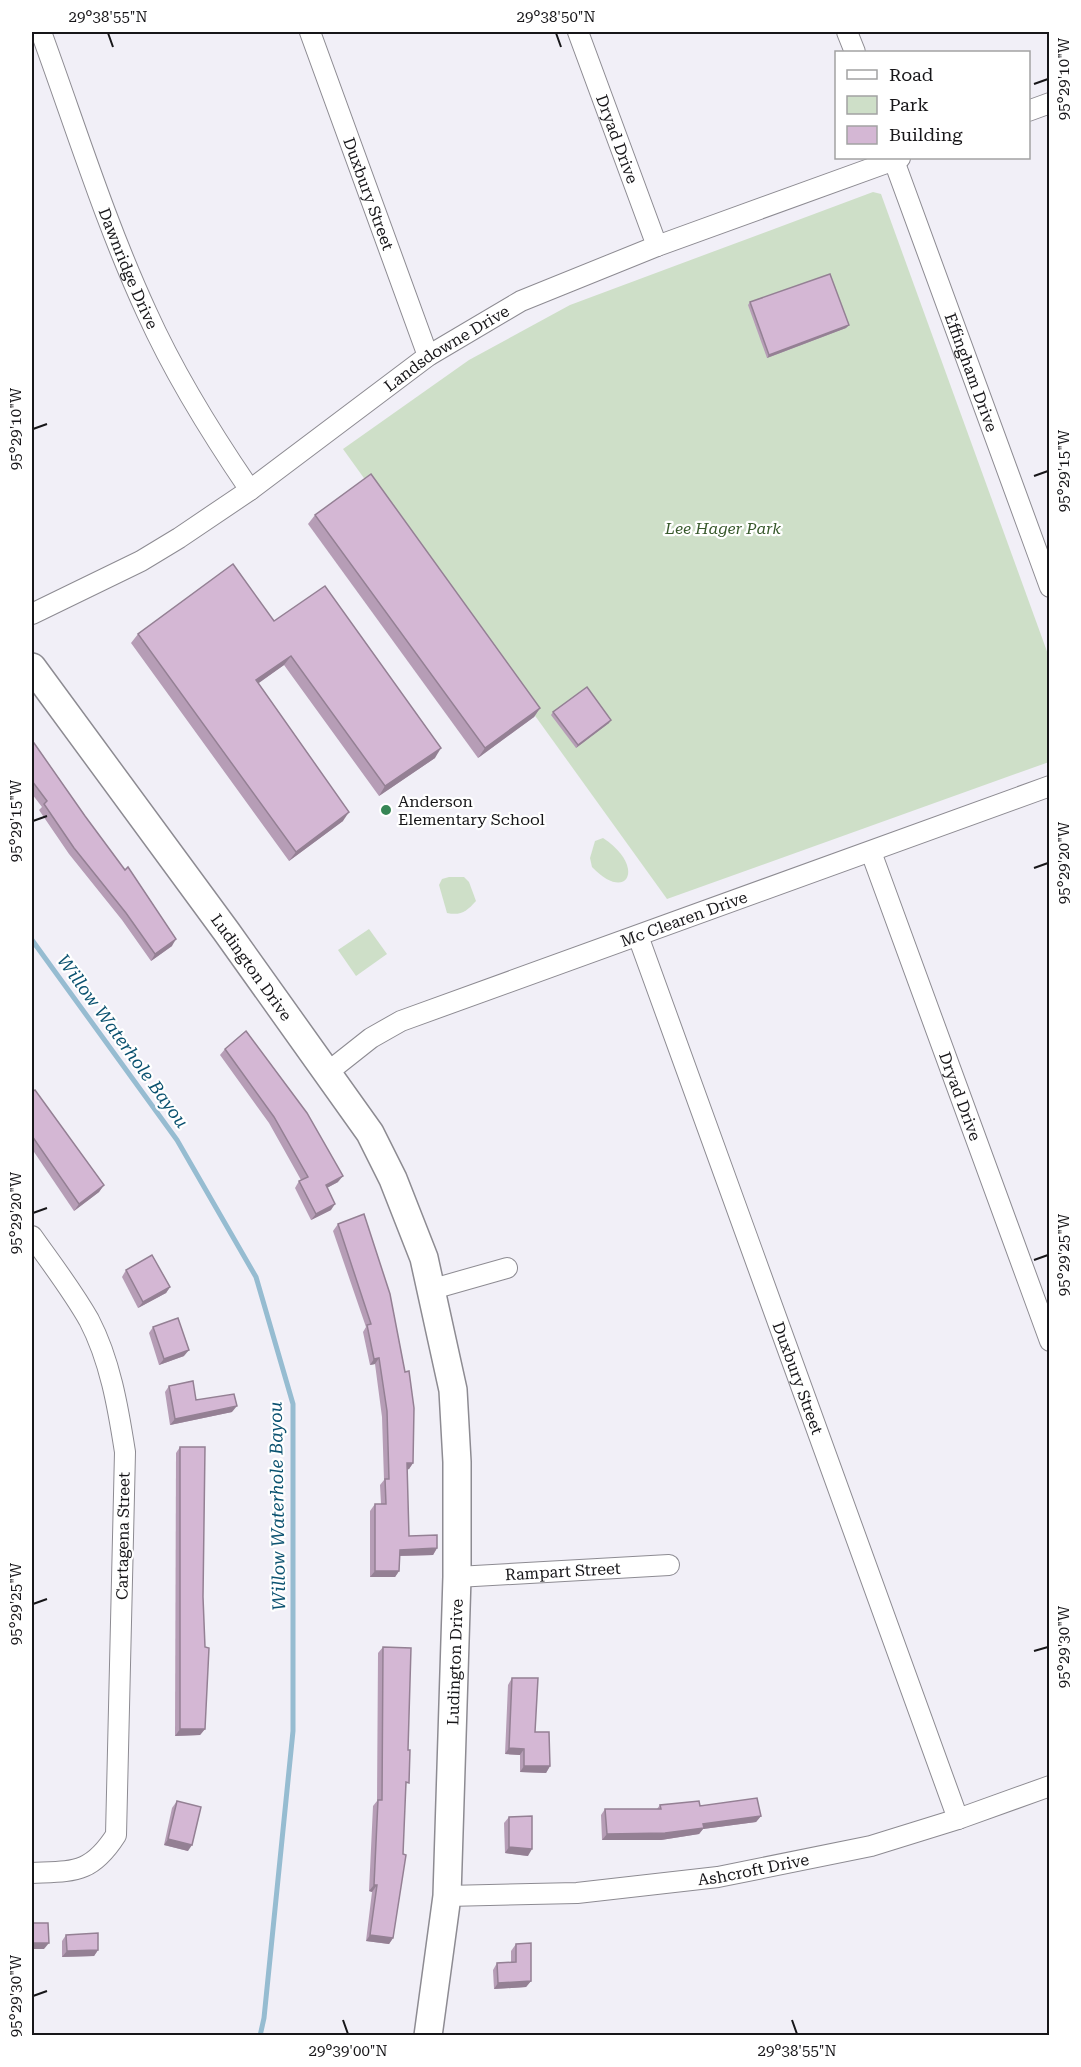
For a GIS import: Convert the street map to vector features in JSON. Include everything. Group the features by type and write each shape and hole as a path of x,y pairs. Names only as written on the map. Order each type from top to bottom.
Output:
{"street":[{"name":"Dawnridge Drive","path":"41,32 116,240 147,313 202,420 250,490"},
{"name":"Duxbury Street","path":"310,32 428,356"},
{"name":"Dryad Drive","path":"578,32 657,246"},
{"path":"847,32 855,51"},
{"path":"1030,111 1050,104"},
{"name":"Landsdowne Drive","path":"32,614 141,561 250,490 428,356 521,301 657,246 893,159"},
{"name":"Effingham Drive","path":"896,159 1050,587"},
{"name":"Ludington Drive","path":"32,667 328,1072 370,1133 393,1179 417,1238 433,1289 453,1390 457,1462 458,1577 447,1896 428,2036"},
{"name":"Mc Clearen Drive","path":"328,1072 371,1038 400,1021 1050,786"},
{"name":"Dryad Drive","path":"871,852 1050,1341"},
{"name":"Duxbury Street","path":"638,936 958,1819"},
{"name":"Cartagena Street","path":"32,1236 89,1321 105,1359 117,1404 125,1452 116,1836 103,1856 76,1871 32,1873"},
{"path":"433,1289 507,1268"},
{"name":"Rampart Street","path":"458,1577 669,1565"},
{"name":"Ashcroft Drive","path":"447,1896 577,1893 718,1877 871,1846 958,1819 1050,1786"}],"green space":[{"name":"Lee Hager Park","path":"873,192 881,194 1049,657 1049,762 667,899 343,449 469,360 570,305"},
{"path":"603,838 617,849 625,860 628,870 627,877 622,882 604,878 592,867 590,858 595,841"},
{"path":"464,877 469,882 476,901 460,913 447,913 439,885 442,879"},
{"path":"369,929 387,954 356,976 338,950"}],"building":[{"path":"830,274 849,325 769,355 750,302"},
{"path":"371,474 540,708 485,748 315,515"},
{"path":"233,564 274,621 325,586 441,748 385,786 291,656 256,680 349,812 296,852 138,634"},
{"path":"587,687 611,720 578,745 553,712"},
{"path":"34,743 125,870 128,867 176,939 155,954 126,913 74,848 44,804 47,801 32,781 32,744"},
{"path":"246,1031 307,1113 343,1176 326,1185 335,1204 316,1214 299,1181 308,1177 274,1117 225,1049"},
{"path":"35,1090 104,1185 79,1204 32,1136 32,1092"},
{"path":"364,1214 390,1294 405,1372 409,1371 414,1408 413,1463 407,1463 409,1536 437,1535 437,1548 400,1550 399,1571 375,1571 375,1504 386,1504 385,1479 389,1479 387,1411 379,1358 374,1359 367,1325 371,1324 338,1224"},
{"path":"152,1255 170,1287 143,1302 126,1270"},
{"path":"178,1318 189,1350 164,1359 153,1327"},
{"path":"193,1381 196,1400 234,1394 237,1406 175,1419 169,1386"},
{"path":"180,1447 205,1447 203,1597 205,1647 209,1648 205,1729 180,1729"},
{"path":"383,1647 411,1648 409,1783 406,1782 403,1854 406,1855 393,1938 370,1935 377,1885 374,1885 378,1800 382,1800"},
{"path":"512,1678 538,1678 535,1732 549,1732 550,1766 524,1766 524,1749 509,1748"},
{"path":"757,1798 761,1816 703,1824 704,1828 665,1833 607,1834 605,1809 661,1809 660,1805 699,1801 700,1806"},
{"path":"177,1801 201,1807 192,1845 168,1839"},
{"path":"532,1816 532,1849 509,1847 509,1817"},
{"path":"32,1923 48,1923 49,1943 32,1943"},
{"path":"98,1933 98,1950 67,1951 66,1935"},
{"path":"531,1943 531,1981 498,1983 497,1963 516,1962 516,1944"}],"waterway":[{"name":"Willow Waterhole Bayou","path":"32,940 177,1140 256,1277 293,1404 293,1731 264,2018 260,2036"}],"place":[{"name":"Anderson Elementary School","path":"386,810"}]}
